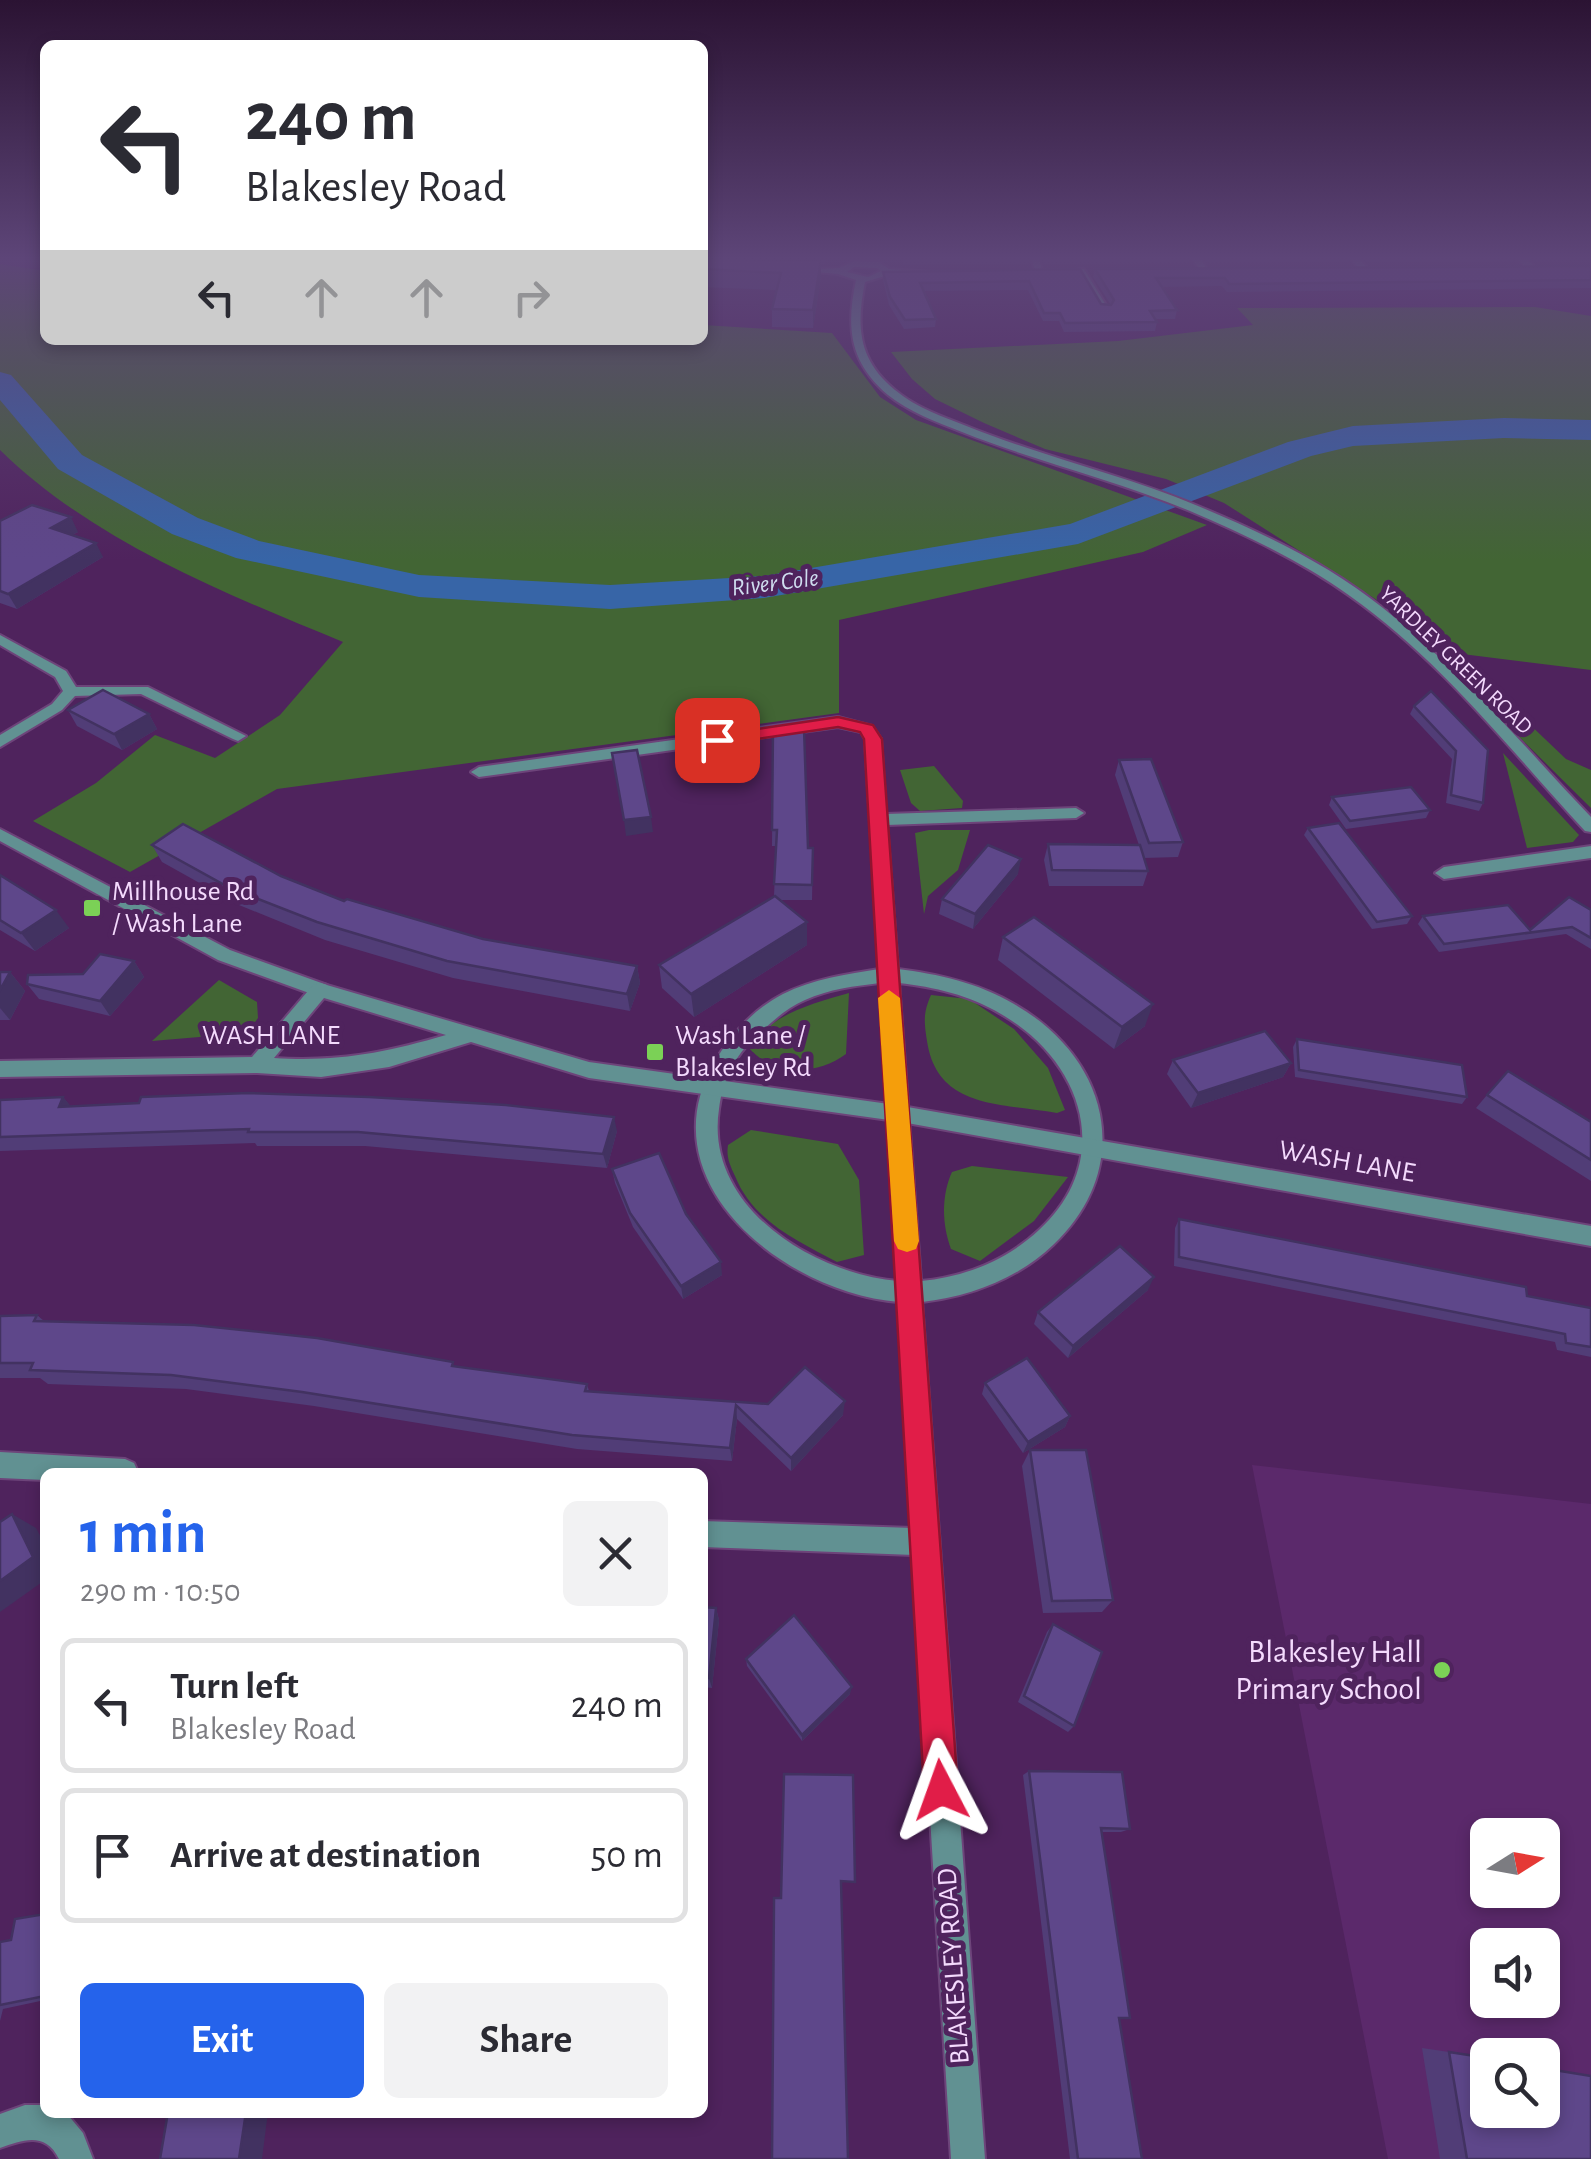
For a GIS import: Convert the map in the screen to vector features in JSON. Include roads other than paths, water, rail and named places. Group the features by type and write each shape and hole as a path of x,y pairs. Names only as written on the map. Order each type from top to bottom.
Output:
{"street":[{"name":"YARDLEY GREEN ROAD","path":"865,360 896,397 978,435 1196,509 1321,572 1378,611 1591,827"},
{"path":"0,640 60,674 71,692"},
{"path":"0,742 57,707 71,692 144,690 238,736"},
{"name":"BLAKESLEY ROAD","path":"479,772 838,722 867,728 873,739 968,2159"},
{"path":"877,820 1076,813"},
{"path":"0,834 224,955 320,990 469,1035"},
{"path":"1444,873 1591,852"},
{"path":"888,975 950,984 983,996 1041,1032 1080,1085 1090,1115 1093,1147 1088,1179 1074,1210 1052,1238 1022,1261 986,1278 910,1294 821,1274 785,1256 755,1233 732,1206 711,1160 706,1114 712,1085 726,1054 748,1028 775,1007 808,990 843,980 888,975"},
{"path":"257,1064 320,990"},
{"name":"WASH LANE","path":"0,1069 257,1064 344,1068 469,1035 589,1070 896,1113 1591,1236"},
{"path":"0,1465 54,1468"},
{"path":"708,1534 924,1542"},
{"path":"0,2131 30,2120 54,2125 71,2143 76,2159"}],"waterway":[{"name":"River Cole","path":"0,381 70,462 185,526 249,550 419,586 508,594 610,597 764,587 1078,533 1300,449 1353,436 1504,428 1591,430"}],"place":[{"name":"Millhouse Rd / Wash Lane","path":"92,908"},
{"name":"Wash Lane / Blakesley Rd","path":"655,1052"},
{"name":"Blakesley Hall Primary School","path":"1442,1670"}]}
